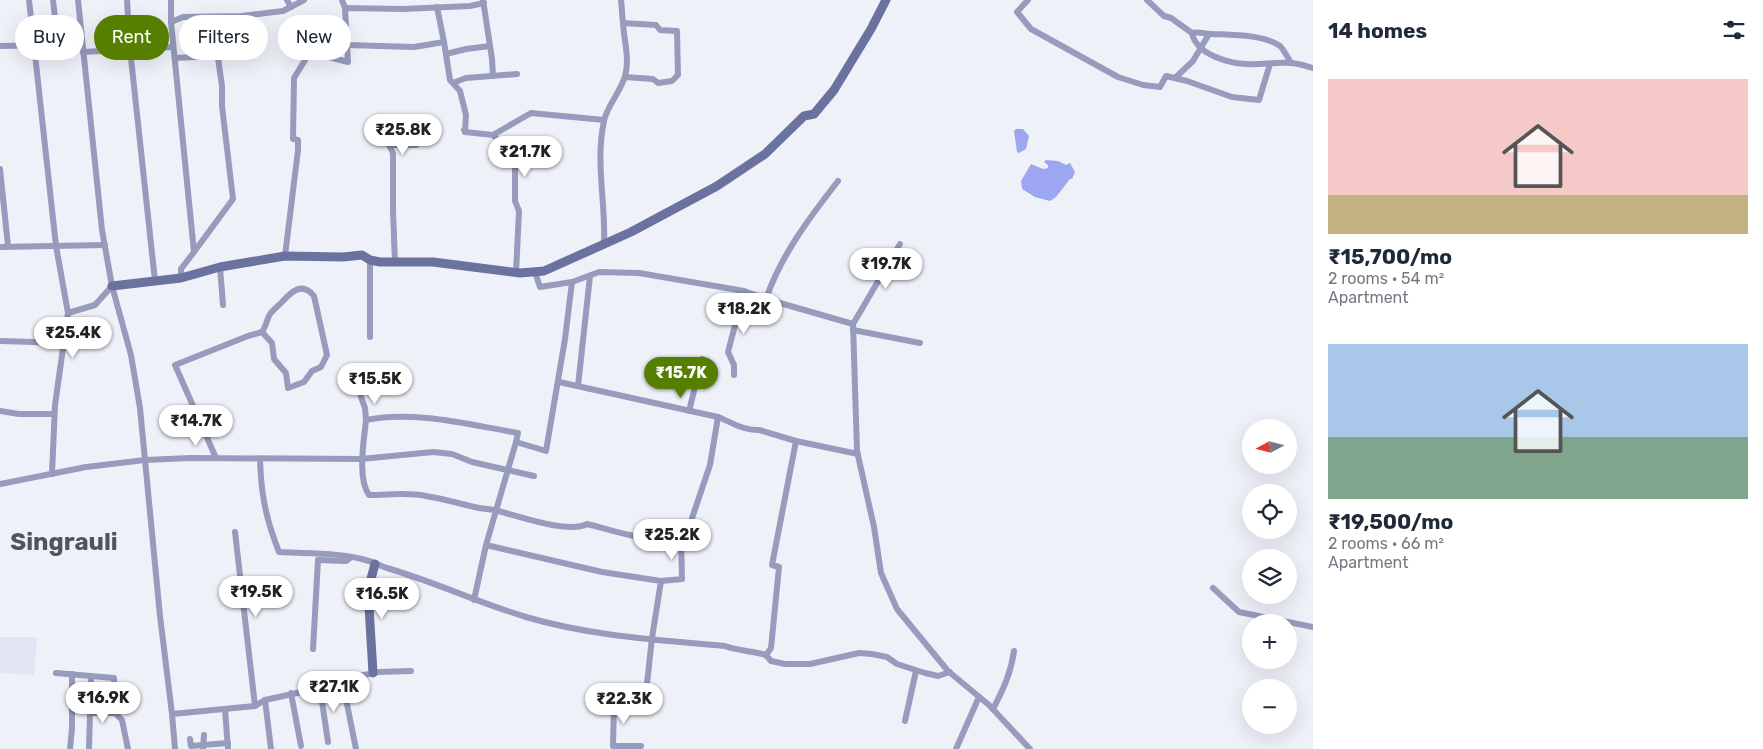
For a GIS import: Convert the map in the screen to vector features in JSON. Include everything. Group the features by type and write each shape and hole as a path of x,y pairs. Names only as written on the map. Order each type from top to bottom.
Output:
{"street":[{"path":"29,0 31,15"},
{"path":"53,0 55,15"},
{"path":"78,0 80,15"},
{"path":"128,0 129,15"},
{"path":"171,0 174,58 194,252"},
{"path":"287,0 291,7"},
{"path":"171,22 182,17 242,16 283,11 304,0"},
{"path":"342,0 345,15"},
{"path":"604,244 605,222 600,182 600,154 604,120 625,77 627,68 621,0"},
{"path":"68,313 95,305 112,286 181,278 220,267 286,256 343,257 362,255 370,260 395,263 433,262 516,273 544,271 631,232 730,178 765,154 804,116 814,114 834,90 871,29 886,0"},
{"path":"1028,0 1017,12 1031,29 1118,77 1142,85 1160,87 1166,76 1187,81 1232,97 1259,100 1270,64"},
{"path":"1148,0 1164,16 1171,18 1192,33 1200,49 1222,59 1245,64 1291,63 1313,68"},
{"path":"345,8 380,9 470,6 483,2 493,76"},
{"path":"437,7 450,80 460,91 466,115 464,130 493,135 500,142 515,146 515,201 519,211 516,273"},
{"path":"623,23 656,25 660,30 677,30 678,49 678,75 672,81 658,82 653,79 625,77"},
{"path":"1192,33 1234,34 1260,38 1281,47 1291,63"},
{"path":"1175,78 1193,61 1209,34"},
{"path":"351,45 414,47 444,42"},
{"path":"0,46 15,46"},
{"path":"169,46 173,46"},
{"path":"446,54 490,46"},
{"path":"174,58 216,56 222,86 222,106 233,199 181,269 181,278"},
{"path":"84,58 105,245 112,286 131,355 140,408 175,749"},
{"path":"36,60 56,246 68,313 54,414 52,474"},
{"path":"131,60 155,281"},
{"path":"286,256 298,150 298,140 293,139 294,78 305,60"},
{"path":"453,83 466,78 517,74"},
{"path":"493,135 531,113 604,120"},
{"path":"395,263 393,153 389,145 416,145"},
{"path":"0,169 8,246"},
{"path":"766,300 770,287 786,254 813,213 838,181"},
{"path":"900,244 853,327 858,454 874,527 881,573 897,609 950,672 993,709 1030,749"},
{"path":"0,247 105,245"},
{"path":"370,260 370,337"},
{"path":"220,267 223,305"},
{"path":"535,272 540,287 572,282 598,272 639,273 744,291 766,300 853,327 920,343"},
{"path":"578,386 590,276"},
{"path":"516,442 546,451 559,382 572,282"},
{"path":"216,458 175,365 262,332 268,324 270,314 293,290 302,289 310,291 314,296 326,355 321,367 312,371 304,382 288,388 286,372 274,359 272,343 262,332"},
{"path":"734,375 734,365 728,352 744,291"},
{"path":"0,341 65,344"},
{"path":"689,411 702,359"},
{"path":"559,382 718,417 753,430 858,454"},
{"path":"361,396 366,420 361,459 366,490 369,495 408,493 496,510 556,526 581,527 587,524 630,536 665,540 681,539 686,536 710,465 718,417"},
{"path":"0,410 19,414 54,414"},
{"path":"366,420 384,417 419,417 464,422 518,433 486,545 474,600"},
{"path":"766,655 771,648 778,586 779,567 772,565 796,441"},
{"path":"0,484 86,467 145,460 190,458 361,459 433,452 452,454 472,462 534,476"},
{"path":"260,459 264,504 270,530 279,552 363,559 436,584 474,600 544,621 592,631 725,646 734,650 766,655 771,661 785,664 810,664 859,653 888,657 897,664 938,676 950,672"},
{"path":"235,532 255,706"},
{"path":"486,545 602,572 661,581 680,580 683,577 681,539"},
{"path":"313,649 318,560 346,561 351,558"},
{"path":"373,673 368,590 375,564"},
{"path":"644,711 652,638 661,581"},
{"path":"1213,588 1239,612 1313,627"},
{"path":"993,709 1008,681 1014,651"},
{"path":"172,714 255,706 265,700 320,688 346,679 373,673 411,671"},
{"path":"905,721 916,671"},
{"path":"56,673 114,678 115,713 122,720 128,749"},
{"path":"70,749 72,674"},
{"path":"89,749 91,676"},
{"path":"346,679 346,699 356,749"},
{"path":"320,688 328,742"},
{"path":"291,693 302,746"},
{"path":"956,749 979,697"},
{"path":"265,700 271,749"},
{"path":"588,701 614,704 613,746 641,746"},
{"path":"190,739 191,746 228,746 224,709"},
{"path":"90,713 115,713"},
{"path":"203,747 204,735"}],"shaded area":[{"path":"0,637 37,637 34,675 0,673"}],"water":[{"path":"1016,129 1023,129 1029,136 1026,149 1019,153 1017,152 1014,131"},
{"path":"1046,160 1058,161 1066,165 1070,163 1075,172 1072,179 1050,201 1035,197 1022,189 1021,181 1031,164 1043,169 1048,168 1048,165 1044,162"}],"district":[{"name":"Singrauli","path":"64,542"}]}
